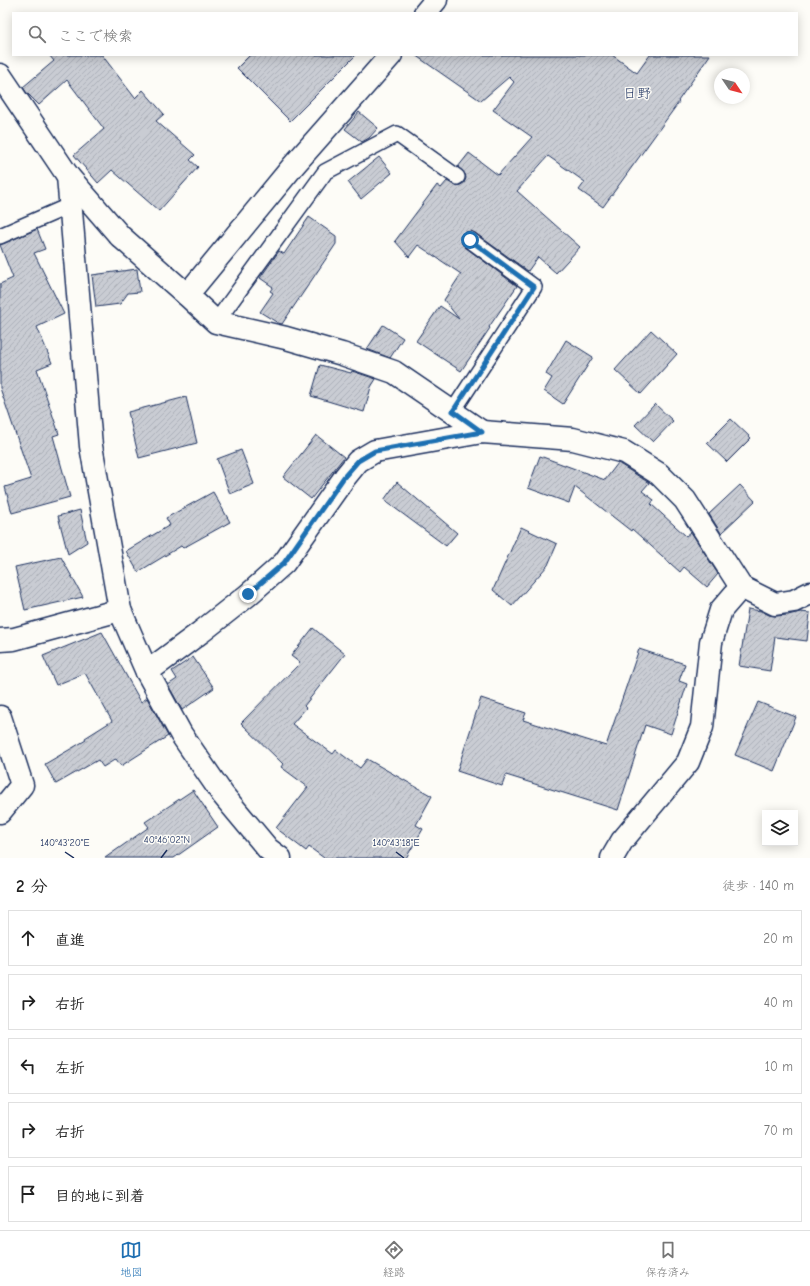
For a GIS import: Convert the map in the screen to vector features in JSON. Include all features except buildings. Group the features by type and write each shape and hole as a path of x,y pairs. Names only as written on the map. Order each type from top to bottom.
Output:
{"street":[{"path":"426,12 436,0"},
{"path":"187,295 294,165 390,56"},
{"path":"0,75 68,176 120,236 216,322 286,338 342,354 394,372 482,432"},
{"path":"68,176 91,446 120,610 147,672 181,734 223,795 268,849 280,858"},
{"path":"147,672 212,622 284,563 344,477 358,461 375,451 482,432 573,439 624,452 659,474 685,500 741,587 775,604 794,601 810,593"},
{"path":"612,858 622,841 688,762 702,727 711,642 721,610 741,587"},
{"path":"0,640 14,639 120,610"},
{"path":"0,716 22,784 0,812"}],"lane":[{"path":"216,322 325,172 397,134 457,178"},
{"path":"0,236 70,205"},
{"path":"453,411 534,287 470,240"}],"district":[{"name":"日野","path":"637,93"}],"route":[{"path":"248,594 284,563 344,477 358,461 375,451 482,432 453,411 534,287 470,240"}]}
